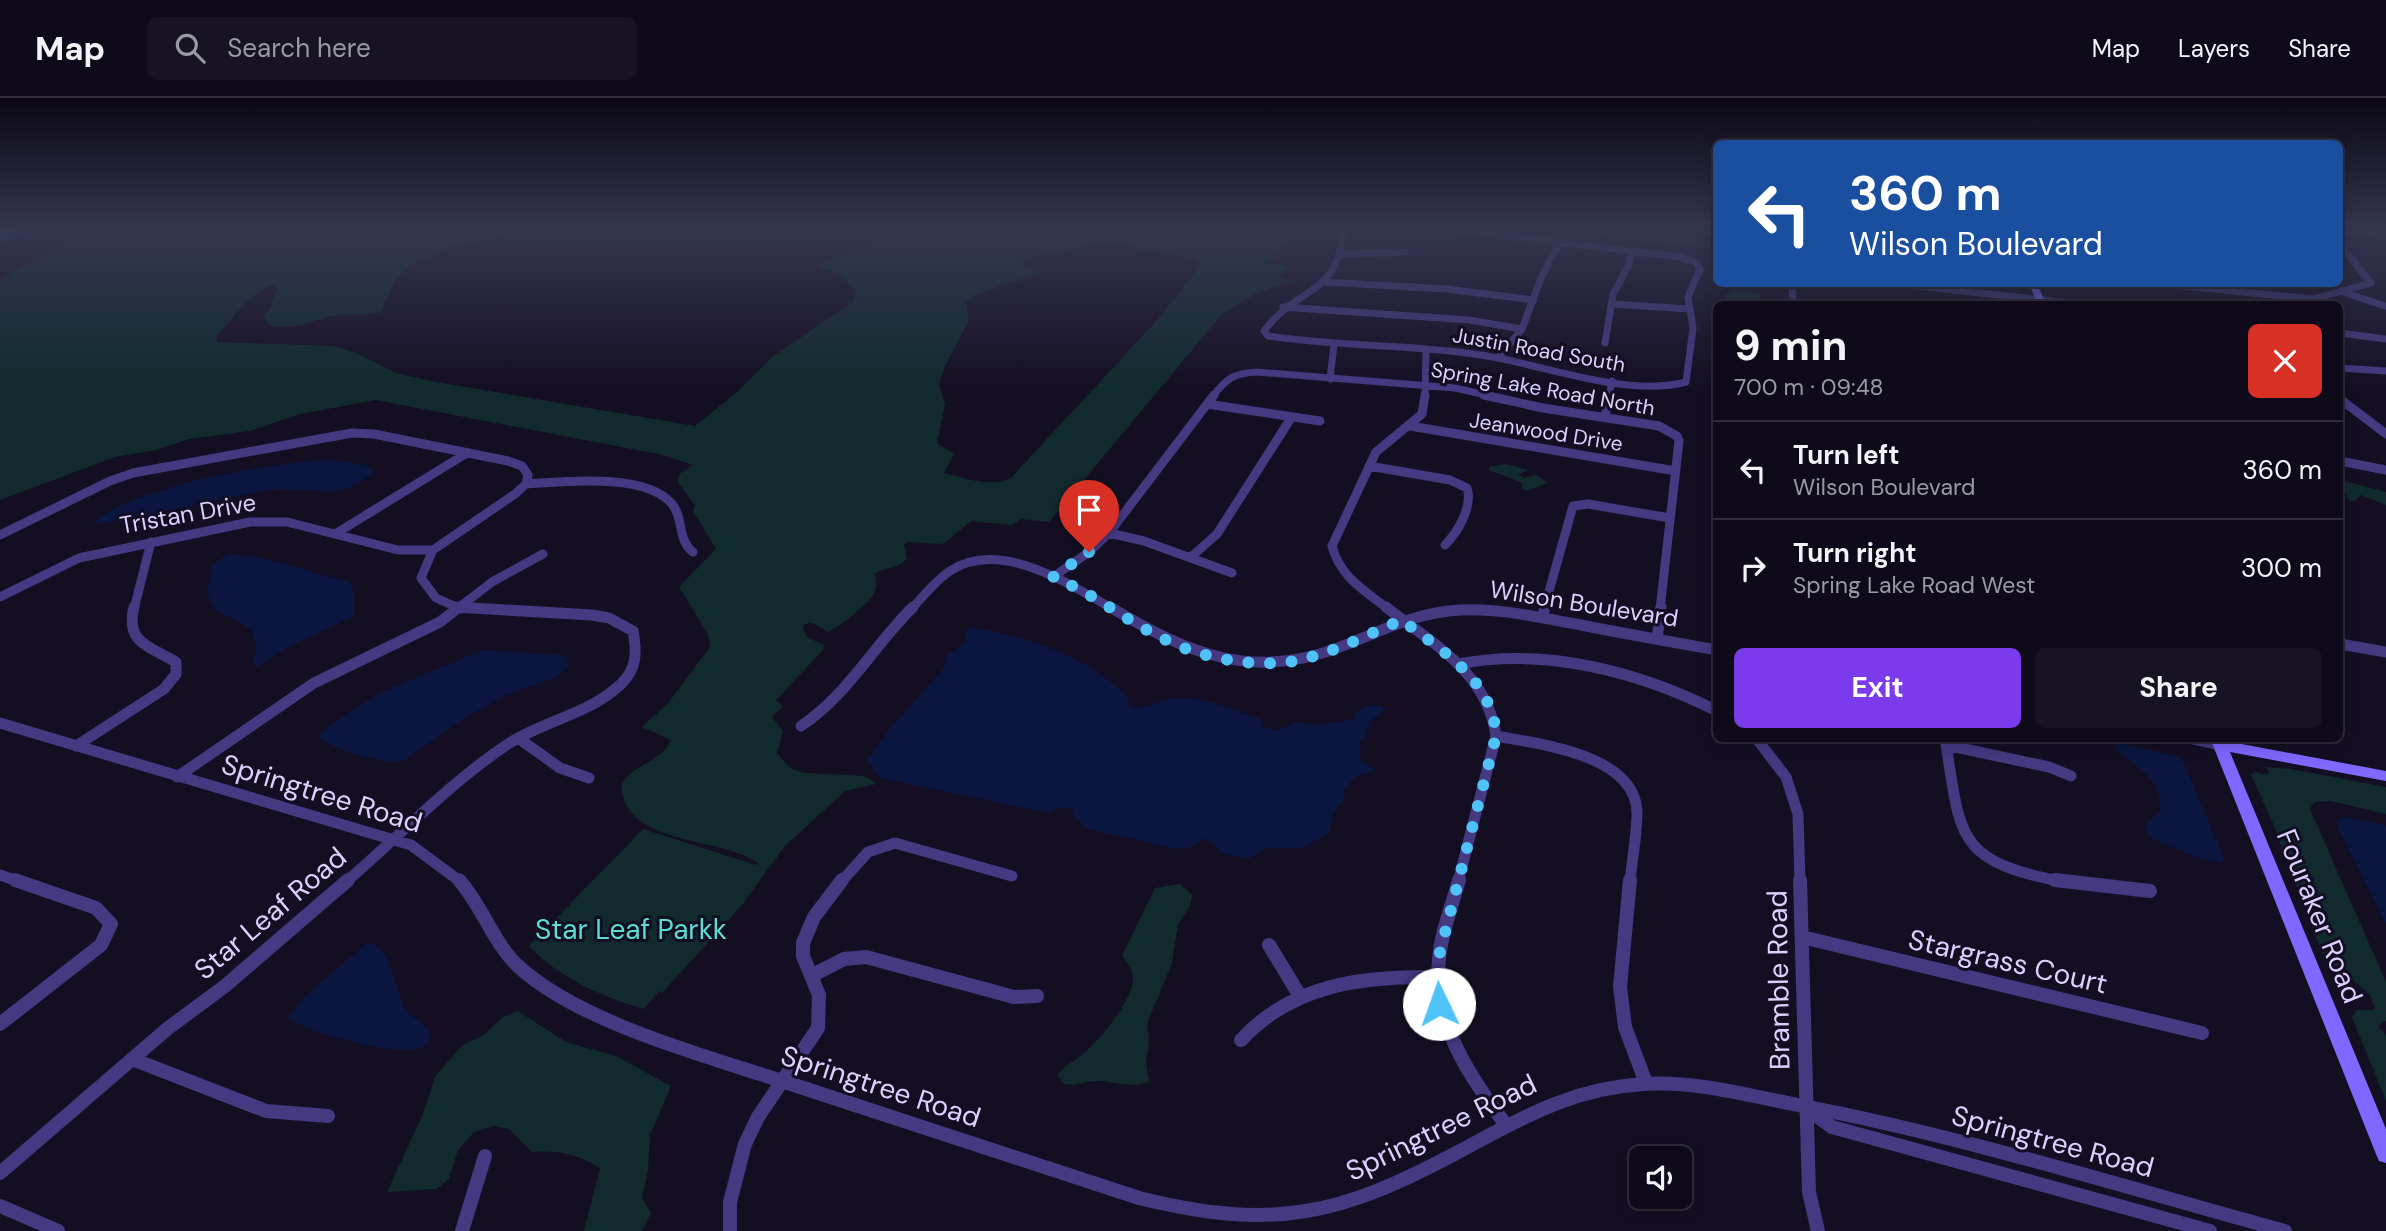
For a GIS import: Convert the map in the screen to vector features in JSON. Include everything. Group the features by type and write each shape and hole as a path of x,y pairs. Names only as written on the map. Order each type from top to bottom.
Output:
{"main road":[{"name":"Fouraker Road","path":"2218,742 2386,1154"},
{"path":"2223,742 2386,776"}],"street":[{"path":"1283,307 1319,289 1325,282 1447,289 1534,300"},
{"path":"1498,358 1522,328 1542,282"},
{"path":"1605,343 1611,304 1619,282"},
{"path":"1611,304 1690,309 1688,297 1694,282"},
{"path":"2191,287 2313,299 2370,282"},
{"path":"1924,287 2033,301"},
{"path":"2343,292 2385,306"},
{"path":"1283,307 1448,318 1522,328"},
{"name":"Justin Road South","path":"1283,307 1264,331 1280,340 1498,358 1612,381 1663,388 1679,386 1686,382 1692,345 1690,309"},
{"path":"2343,334 2386,339"},
{"path":"1330,379 1334,344"},
{"path":"1426,350 1422,414 1380,448 1332,546 1336,561 1347,577 1459,664 1478,684 1493,714 1496,736 1442,943 1436,977 1448,1038 1468,1074 1506,1125"},
{"path":"2343,368 2386,371"},
{"name":"Spring Lake Road North","path":"1207,404 1227,378 1239,373 1468,390 1543,408 1659,426 1672,432 1679,441 1676,471"},
{"path":"1605,418 1612,381"},
{"path":"2343,401 2386,433"},
{"path":"1053,577 1089,552 1109,533 1207,404 1320,421"},
{"path":"1191,558 1217,534 1291,418"},
{"name":"Jeanwood Drive","path":"1410,426 1676,471"},
{"path":"0,535 110,481 133,473 352,433 373,434 522,466 528,475 526,484"},
{"path":"335,534 467,453"},
{"path":"2343,462 2386,470"},
{"path":"1369,466 1450,480 1467,488 1470,497 1456,534 1445,545"},
{"path":"1657,639 1676,471"},
{"path":"459,609 440,603 427,592 421,578 433,550 526,484 597,481 651,491 673,505 685,546 693,552"},
{"path":"1542,618 1570,509 1577,505 1670,518"},
{"name":"Tristan Drive","path":"0,597 79,558 272,520 398,550 433,550"},
{"path":"1109,533 1144,541 1232,573"},
{"path":"76,746 164,688 176,674 176,662 136,638 130,624 151,542"},
{"path":"177,777 314,683 417,634 459,609 492,582 543,554"},
{"name":"Wilson Boulevard","path":"801,726 818,716 855,677 887,633 949,571 970,560 990,560 1053,577 1084,590 1170,642 1200,652 1240,660 1271,662 1306,659 1402,620 1462,609 1542,618 1713,649"},
{"name":"Star Leaf Road","path":"0,1173 132,1059 225,986 494,754 518,738 607,696 635,666 638,650 633,631 609,618 459,609"},
{"path":"2343,645 2386,652"},
{"path":"1459,664 1495,656 1536,659 1648,681 1684,694 1713,709"},
{"name":"Springtree Road","path":"0,723 394,839 434,858 453,873 470,891 502,946 519,967 568,1003 690,1051 1139,1198 1214,1214 1250,1217 1297,1214 1370,1194 1506,1125 1576,1094 1621,1084 1646,1083 1707,1086 1806,1108 1836,1110 2285,1231"},
{"path":"1496,736 1595,760 1618,776 1634,797 1637,810 1620,986 1625,1027 1646,1083"},
{"path":"518,738 551,764 574,776 589,778"},
{"name":"Bramble Road","path":"1759,742 1786,777 1796,800 1809,1192 1818,1231"},
{"path":"2071,776 2049,767 1946,742 1961,831 1982,854 2004,866 2065,881 2114,890 2150,891"},
{"path":"730,1231 730,1202 745,1144 758,1117 785,1082 818,1028 819,995 803,956 808,927 852,867 876,848 895,843 1012,876"},
{"path":"0,875 96,908 111,924 101,944 0,1024"},
{"name":"Stargrass Court","path":"1802,937 2202,1033"},
{"path":"1269,945 1300,996"},
{"path":"811,976 844,960 866,957 1014,997 1037,996"},
{"path":"1241,1041 1255,1021 1288,1000 1300,996 1369,980 1436,977"},
{"path":"132,1059 266,1111 328,1116"},
{"name":"Springtree Road","path":"1806,1108 1832,1127 2210,1231"},
{"path":"461,1231 485,1156"},
{"path":"0,1206 58,1231"}],"green space":[{"name":"Star Leaf Parkk","path":"0,282 396,282 383,311 339,315 286,327 268,324 263,316 271,307 277,289 272,285 256,294 242,307 217,336 217,342 334,346 355,352 396,373 431,381 695,426 736,393 772,357 854,301 856,290 848,282 1013,282 974,295 966,303 969,320 944,368 939,386 945,403 937,443 954,454 944,473 995,482 1011,478 1158,319 1188,282 1289,282 1255,294 1222,314 1049,522 1021,519 1011,525 971,521 943,544 907,542 904,545 907,559 875,574 875,591 868,602 854,614 828,632 812,623 804,624 807,637 824,645 822,651 776,700 783,706 772,717 783,731 777,753 790,768 801,772 861,776 876,784 845,791 785,846 742,905 662,993 659,991 644,1009 613,999 567,977 529,946 643,829 756,865 758,863 743,855 683,839 645,824 631,813 622,791 623,783 629,775 661,753 671,740 642,727 669,702 710,647 708,634 679,587 716,549 693,511 695,506 678,482 679,474 693,465 663,455 376,400 300,414 250,431 189,439 156,450 115,457 0,500"},
{"path":"1737,287 1755,287 1751,292 1760,294 1761,301 1730,301 1725,297"},
{"path":"1507,464 1528,470 1519,474 1524,478 1537,475 1547,483 1526,491 1521,488 1523,483 1489,470 1489,467"},
{"path":"2343,481 2386,492 2386,505 2361,495 2355,501 2349,501 2343,493"},
{"path":"2265,767 2291,769 2386,787 2386,814 2331,801 2314,802 2310,809 2386,982 2386,1021 2378,1026 2386,1035 2386,1101 2352,1017 2357,1010 2375,1010 2370,995 2354,981 2326,964 2272,821 2251,775 2255,772 2267,775 2269,772"},
{"path":"1180,884 1192,895 1190,906 1178,924 1172,963 1147,1024 1149,1042 1146,1062 1149,1082 1129,1085 1094,1081 1064,1084 1057,1075 1098,1039 1129,995 1133,975 1122,956 1155,888"},
{"path":"518,1011 566,1042 616,1056 671,1086 650,1135 648,1171 642,1198 651,1213 642,1231 584,1231 600,1168 567,1154 532,1152 509,1129 494,1126 474,1132 458,1150 449,1179 436,1189 387,1192 423,1114 436,1075 463,1045 484,1035 503,1017"}],"water":[{"path":"329,459 365,465 374,471 360,483 336,492 273,489 101,524 94,522 142,497 206,478"},
{"path":"230,554 258,557 349,582 354,591 354,616 286,648 257,667 253,662 256,641 253,634 242,624 215,610 207,593 213,563"},
{"path":"968,627 1013,636 1076,660 1113,684 1130,699 1127,703 1137,708 1169,699 1193,699 1261,719 1263,726 1277,731 1296,722 1318,725 1354,719 1356,712 1369,705 1381,706 1384,709 1371,721 1372,724 1366,730 1367,737 1358,742 1361,745 1359,760 1376,770 1355,777 1344,789 1344,800 1334,812 1328,834 1302,848 1267,848 1248,859 1221,853 1214,843 1204,838 1191,847 1177,849 1084,828 1080,820 1074,818 1072,809 1058,807 1049,813 880,778 867,760 889,730 943,669 946,656 964,644"},
{"path":"483,650 560,655 567,658 568,668 556,677 507,695 471,714 401,762 358,755 319,737 325,729 379,693"},
{"path":"2117,743 2181,757 2224,858 2222,863 2201,859 2150,838 2144,825 2160,812 2157,790 2147,775 2116,748"},
{"path":"2344,817 2386,825 2386,924 2339,830 2338,821"},
{"path":"366,944 373,944 380,949 405,1008 429,1031 431,1036 422,1047 409,1050 392,1049 353,1042 314,1030 288,1018 306,995"}],"route":[{"path":"1089,552 1053,577 1084,590 1155,634 1178,645 1240,660 1271,662 1306,659 1402,620 1459,664 1478,684 1493,714 1496,736 1439,956 1436,977 1439,1004"}]}
